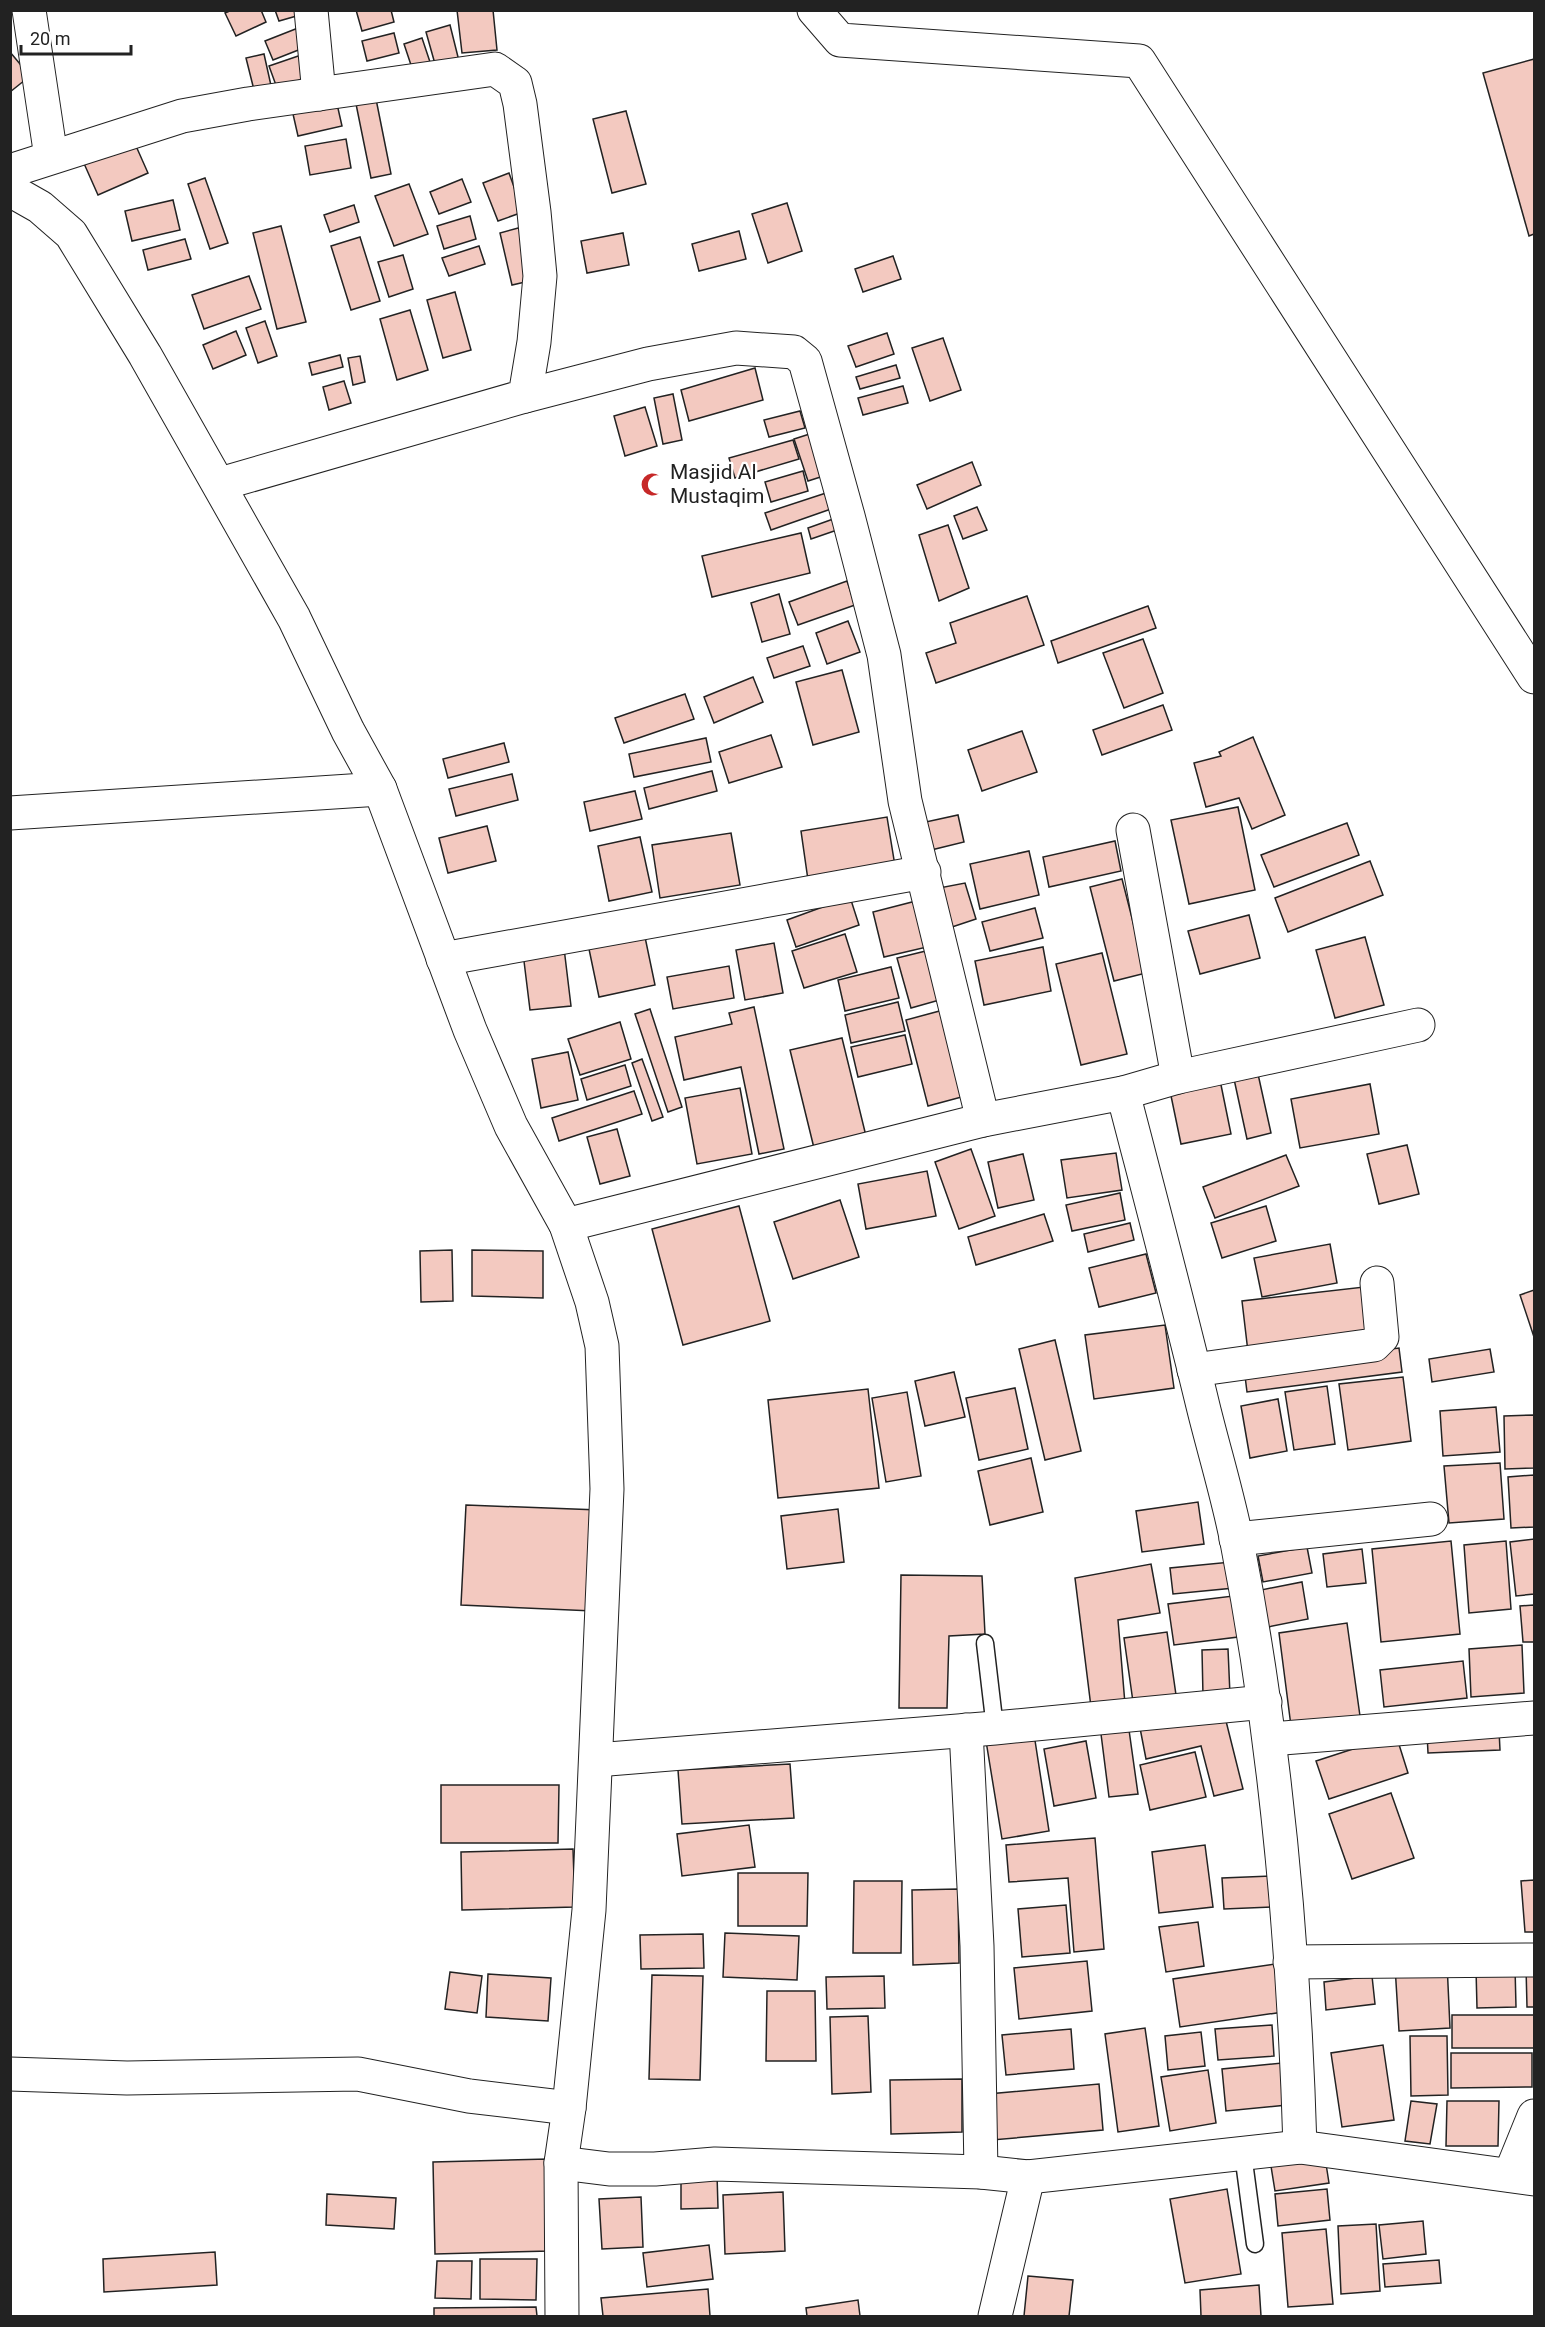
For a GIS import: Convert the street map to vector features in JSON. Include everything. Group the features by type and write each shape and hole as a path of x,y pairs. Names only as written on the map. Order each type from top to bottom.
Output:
{"street":[{"path":"29,10 51,157"},
{"path":"311,10 319,94"},
{"path":"814,10 840,40 1139,62 1534,677"},
{"path":"10,171 182,116 248,104 495,69 515,83 520,104 540,276 534,342 525,396"},
{"path":"10,190 40,207 71,234 220,484 294,618 348,731 380,789 443,959 510,1126 566,1225 592,1302 602,1346 607,1489 589,1910 569,2108 561,2163 562,2316"},
{"path":"220,484 525,396 648,364 736,348 794,352 805,361 884,655 905,801 983,1120"},
{"path":"10,813 380,789"},
{"path":"1133,830 1178,1077"},
{"path":"443,959 924,872"},
{"path":"566,1225 983,1120 1124,1093 1178,1077 1418,1025"},
{"path":"1124,1093 1236,1539 1265,1702 1290,1962 1298,2069 1300,2146"},
{"path":"1194,1370 1374,1345 1382,1337 1377,1283"},
{"path":"1236,1539 1431,1519"},
{"path":"596,1760 981,1729 1265,1702"},
{"path":"1270,1739 1534,1718"},
{"path":"981,1729 977,1946 981,2172"},
{"path":"1290,1962 1534,1960"},
{"path":"10,2074 127,2078 358,2074 469,2096 569,2108"},
{"path":"561,2163 609,2169 655,2169 715,2164 981,2172 1028,2177 1300,2146 1522,2177 1534,2116"},
{"path":"995,2316 1028,2177"}],"lane":[{"path":"981,1729 985,1643"},
{"path":"1243,2154 1255,2244"}],"building":[{"path":"232,10 261,10 266,22 236,36 225,13"},
{"path":"275,10 306,10 307,13 279,21"},
{"path":"356,10 391,10 394,22 362,31"},
{"path":"457,10 493,10 497,50 462,53"},
{"path":"450,25 460,65 437,71 426,32"},
{"path":"298,28 306,47 273,60 265,41"},
{"path":"394,33 399,53 367,61 362,41"},
{"path":"422,38 431,65 413,71 404,44"},
{"path":"10,52 30,76 10,92"},
{"path":"307,53 314,75 277,88 269,66"},
{"path":"264,54 272,90 255,94 246,58"},
{"path":"1534,59 1534,234 1529,236 1483,73"},
{"path":"376,99 391,174 371,178 356,104"},
{"path":"337,104 342,126 298,136 293,114"},
{"path":"626,111 646,184 612,193 593,119"},
{"path":"132,137 148,173 98,195 82,159"},
{"path":"346,139 351,168 310,175 305,146"},
{"path":"509,173 523,212 498,221 483,183"},
{"path":"205,178 228,243 210,249 188,184"},
{"path":"462,179 471,202 439,214 430,192"},
{"path":"409,184 428,234 394,246 375,196"},
{"path":"173,200 180,230 132,241 125,211"},
{"path":"787,203 802,251 768,263 752,214"},
{"path":"354,205 359,222 330,232 324,215"},
{"path":"470,216 476,239 444,249 437,226"},
{"path":"281,226 306,322 277,329 253,233"},
{"path":"522,227 534,280 512,285 500,233"},
{"path":"739,231 746,259 699,271 692,244"},
{"path":"623,233 629,265 587,273 581,241"},
{"path":"360,237 380,301 351,310 331,246"},
{"path":"185,239 191,259 148,270 143,250"},
{"path":"479,246 485,264 449,276 442,258"},
{"path":"403,255 413,289 389,297 378,262"},
{"path":"893,256 901,279 863,292 855,269"},
{"path":"249,276 261,309 204,329 192,295"},
{"path":"455,292 471,350 443,358 427,300"},
{"path":"410,310 428,370 397,380 380,319"},
{"path":"265,321 277,356 258,363 246,328"},
{"path":"236,331 246,355 213,369 203,345"},
{"path":"887,333 894,354 856,367 848,346"},
{"path":"943,338 961,390 930,401 912,348"},
{"path":"340,355 343,367 312,375 309,363"},
{"path":"360,356 365,382 353,385 348,358"},
{"path":"896,365 900,378 860,389 856,377"},
{"path":"755,368 763,400 689,421 681,390"},
{"path":"344,381 351,403 329,410 323,387"},
{"path":"903,386 908,403 863,415 858,398"},
{"path":"673,394 682,440 663,444 654,398"},
{"path":"645,407 657,446 625,456 614,416"},
{"path":"800,411 805,428 769,437 764,420"},
{"path":"819,431 833,473 808,481 794,439"},
{"path":"793,440 799,459 735,478 729,458"},
{"path":"972,462 981,485 927,509 917,485"},
{"path":"803,471 808,491 771,502 765,482"},
{"path":"826,493 831,509 771,530 765,513"},
{"path":"977,507 987,530 963,539 954,516"},
{"path":"836,518 840,529 811,539 808,528"},
{"path":"948,525 969,588 939,601 919,535"},
{"path":"801,533 810,573 712,597 702,556"},
{"path":"847,581 855,605 798,625 789,602"},
{"path":"779,594 790,634 762,642 751,603"},
{"path":"1027,596 1044,645 936,683 926,653 956,643 950,623"},
{"path":"1148,606 1156,628 1058,663 1051,641"},
{"path":"848,621 860,652 827,664 816,633"},
{"path":"1143,639 1163,693 1124,708 1103,653"},
{"path":"803,646 810,666 774,678 767,658"},
{"path":"842,670 859,732 813,745 796,682"},
{"path":"753,677 763,702 714,723 704,697"},
{"path":"685,694 694,719 624,743 615,718"},
{"path":"1163,705 1172,730 1102,755 1093,730"},
{"path":"1022,731 1037,772 982,791 968,750"},
{"path":"771,735 782,767 729,783 719,752"},
{"path":"1253,737 1285,815 1252,829 1239,798 1206,807 1194,763 1221,756 1219,752"},
{"path":"706,738 711,762 634,777 629,754"},
{"path":"504,743 509,762 448,778 443,759"},
{"path":"712,771 717,791 649,809 644,788"},
{"path":"512,774 518,800 456,816 449,789"},
{"path":"635,791 642,819 590,831 584,802"},
{"path":"1238,807 1255,890 1189,904 1171,820"},
{"path":"958,815 964,842 927,851 921,823"},
{"path":"887,817 895,866 808,880 801,831"},
{"path":"1347,823 1359,855 1274,887 1261,855"},
{"path":"487,826 496,861 448,873 439,838"},
{"path":"731,833 740,885 660,898 652,845"},
{"path":"640,837 652,892 609,901 598,846"},
{"path":"1115,841 1121,871 1049,887 1043,857"},
{"path":"1029,851 1039,895 980,909 970,864"},
{"path":"1370,861 1383,895 1288,932 1275,898"},
{"path":"1122,879 1146,973 1114,981 1090,887"},
{"path":"965,883 976,919 949,928 939,888"},
{"path":"850,897 859,925 796,947 787,920"},
{"path":"916,901 927,947 884,957 873,912"},
{"path":"1035,908 1043,938 990,951 982,922"},
{"path":"1249,915 1260,958 1200,974 1188,931"},
{"path":"845,934 857,972 804,988 792,951"},
{"path":"645,937 655,985 599,997 589,949"},
{"path":"1365,937 1384,1005 1335,1018 1316,950"},
{"path":"774,943 783,993 745,1000 736,950"},
{"path":"1043,947 1051,991 984,1005 975,961"},
{"path":"564,948 571,1006 530,1010 523,953"},
{"path":"930,950 943,999 911,1008 897,958"},
{"path":"1102,953 1127,1054 1081,1065 1056,964"},
{"path":"729,966 734,998 673,1009 667,977"},
{"path":"891,967 899,998 845,1011 838,980"},
{"path":"898,1002 905,1031 851,1043 845,1015"},
{"path":"754,1007 784,1149 759,1154 741,1067 684,1080 675,1037 732,1024 729,1013"},
{"path":"650,1009 682,1107 668,1112 635,1014"},
{"path":"947,1009 969,1095 928,1106 906,1020"},
{"path":"620,1022 631,1059 580,1075 568,1039"},
{"path":"905,1035 912,1064 858,1077 851,1047"},
{"path":"842,1038 866,1136 814,1148 790,1050"},
{"path":"568,1052 578,1100 541,1108 532,1059"},
{"path":"642,1059 663,1117 652,1121 632,1063"},
{"path":"625,1065 631,1086 587,1100 581,1079"},
{"path":"1258,1074 1271,1133 1247,1139 1234,1079"},
{"path":"1220,1080 1231,1134 1181,1144 1170,1091"},
{"path":"1370,1084 1379,1134 1300,1148 1291,1099"},
{"path":"740,1088 752,1154 697,1164 685,1098"},
{"path":"634,1091 642,1114 559,1141 552,1118"},
{"path":"617,1129 630,1176 600,1184 587,1137"},
{"path":"1407,1145 1419,1194 1379,1204 1367,1154"},
{"path":"971,1149 995,1216 959,1229 935,1162"},
{"path":"1116,1153 1122,1190 1067,1198 1061,1160"},
{"path":"1023,1154 1034,1200 998,1208 988,1162"},
{"path":"1286,1155 1299,1186 1215,1218 1203,1187"},
{"path":"927,1171 936,1216 866,1229 858,1184"},
{"path":"1120,1193 1125,1220 1072,1231 1066,1205"},
{"path":"840,1200 859,1257 793,1279 774,1222"},
{"path":"739,1206 770,1321 683,1345 652,1229"},
{"path":"1266,1206 1276,1241 1222,1258 1211,1223"},
{"path":"1044,1214 1053,1241 976,1265 968,1237"},
{"path":"1130,1223 1134,1240 1088,1252 1084,1234"},
{"path":"1330,1244 1337,1283 1262,1297 1254,1258"},
{"path":"452,1250 453,1301 421,1302 420,1251"},
{"path":"472,1250 543,1251 543,1298 472,1296"},
{"path":"1146,1254 1156,1293 1099,1307 1089,1268"},
{"path":"1364,1287 1370,1339 1248,1352 1242,1301"},
{"path":"1534,1290 1534,1337 1520,1295"},
{"path":"1165,1325 1174,1388 1094,1399 1085,1335"},
{"path":"1055,1340 1081,1451 1045,1460 1019,1349"},
{"path":"1399,1348 1402,1372 1247,1392 1244,1368"},
{"path":"1490,1349 1494,1372 1432,1382 1429,1359"},
{"path":"954,1372 965,1417 925,1426 915,1381"},
{"path":"1403,1377 1411,1441 1348,1450 1339,1384"},
{"path":"1327,1386 1335,1444 1294,1450 1285,1392"},
{"path":"1015,1388 1028,1449 979,1460 966,1398"},
{"path":"868,1389 879,1488 778,1498 768,1400"},
{"path":"907,1392 921,1476 886,1482 872,1398"},
{"path":"1278,1399 1287,1451 1250,1458 1241,1406"},
{"path":"1496,1407 1500,1452 1443,1456 1440,1411"},
{"path":"1534,1415 1534,1468 1505,1469 1504,1416"},
{"path":"1031,1458 1043,1512 990,1525 978,1471"},
{"path":"1500,1463 1504,1519 1449,1523 1444,1466"},
{"path":"1534,1475 1534,1527 1511,1528 1508,1477"},
{"path":"1198,1502 1204,1544 1142,1552 1136,1511"},
{"path":"466,1505 599,1510 593,1611 461,1605"},
{"path":"838,1509 844,1562 787,1569 781,1516"},
{"path":"1534,1539 1534,1594 1516,1596 1510,1542"},
{"path":"1451,1541 1460,1634 1381,1642 1372,1549"},
{"path":"1506,1541 1511,1609 1469,1613 1464,1545"},
{"path":"1307,1547 1312,1573 1263,1582 1258,1556"},
{"path":"1362,1549 1366,1583 1327,1587 1323,1554"},
{"path":"1231,1562 1234,1588 1173,1594 1170,1568"},
{"path":"1151,1564 1160,1613 1118,1620 1125,1704 1091,1707 1075,1578"},
{"path":"901,1575 982,1576 985,1634 949,1636 947,1708 899,1708"},
{"path":"1302,1582 1308,1619 1268,1627 1261,1590"},
{"path":"1233,1596 1238,1637 1174,1645 1168,1604"},
{"path":"1534,1605 1534,1642 1523,1642 1520,1606"},
{"path":"1347,1623 1360,1716 1291,1726 1279,1633"},
{"path":"1167,1632 1177,1702 1134,1709 1124,1638"},
{"path":"1522,1645 1524,1693 1471,1697 1469,1649"},
{"path":"1228,1649 1230,1695 1203,1696 1202,1650"},
{"path":"1463,1661 1467,1698 1384,1707 1380,1670"},
{"path":"1223,1709 1243,1789 1214,1796 1201,1746 1146,1759 1140,1728"},
{"path":"1129,1730 1138,1794 1109,1797 1101,1734"},
{"path":"1499,1730 1500,1750 1428,1753 1427,1733"},
{"path":"1034,1734 1049,1831 1002,1839 986,1741"},
{"path":"1396,1735 1408,1773 1329,1799 1316,1761"},
{"path":"1086,1741 1096,1798 1054,1806 1044,1749"},
{"path":"1195,1752 1206,1797 1150,1810 1140,1765"},
{"path":"790,1764 794,1818 682,1824 678,1770"},
{"path":"441,1785 559,1785 558,1843 441,1843"},
{"path":"1391,1793 1414,1858 1352,1879 1329,1814"},
{"path":"749,1825 755,1867 682,1876 677,1834"},
{"path":"1095,1838 1104,1949 1074,1952 1068,1878 1009,1882 1006,1845"},
{"path":"1205,1845 1213,1907 1159,1913 1152,1852"},
{"path":"573,1849 575,1907 462,1910 461,1852"},
{"path":"738,1873 808,1873 807,1926 738,1926"},
{"path":"1271,1876 1273,1907 1224,1909 1222,1878"},
{"path":"1534,1880 1534,1932 1525,1932 1521,1881"},
{"path":"854,1881 902,1881 901,1953 853,1953"},
{"path":"958,1889 959,1963 913,1965 912,1890"},
{"path":"1066,1905 1070,1953 1022,1957 1018,1909"},
{"path":"1198,1922 1204,1966 1166,1972 1159,1927"},
{"path":"725,1933 799,1936 797,1980 723,1977"},
{"path":"703,1934 704,1968 641,1969 640,1935"},
{"path":"1087,1961 1092,2011 1019,2019 1014,1968"},
{"path":"1447,1963 1450,2028 1399,2031 1395,1966"},
{"path":"1275,1964 1283,2012 1180,2027 1173,1979"},
{"path":"1515,1967 1516,2007 1477,2008 1476,1969"},
{"path":"1526,1967 1534,1967 1534,2007 1527,2007"},
{"path":"450,1972 482,1976 477,2013 445,2009"},
{"path":"488,1974 551,1978 548,2021 486,2017"},
{"path":"652,1975 703,1976 700,2080 649,2079"},
{"path":"884,1976 885,2008 827,2009 826,1977"},
{"path":"1372,1976 1375,2004 1326,2010 1324,1982"},
{"path":"767,1991 815,1991 816,2061 766,2061"},
{"path":"1452,2015 1534,2015 1534,2048 1452,2048"},
{"path":"868,2016 871,2092 832,2094 830,2017"},
{"path":"1272,2025 1274,2056 1218,2060 1215,2029"},
{"path":"1145,2028 1159,2126 1118,2132 1105,2034"},
{"path":"1071,2029 1074,2069 1006,2075 1002,2035"},
{"path":"1201,2032 1205,2066 1168,2070 1165,2036"},
{"path":"1410,2036 1447,2036 1448,2095 1411,2096"},
{"path":"1383,2045 1394,2120 1342,2127 1331,2053"},
{"path":"1451,2053 1532,2053 1532,2087 1451,2088"},
{"path":"1282,2063 1287,2105 1226,2111 1222,2069"},
{"path":"1208,2070 1216,2123 1170,2131 1161,2077"},
{"path":"962,2079 962,2132 891,2134 890,2080"},
{"path":"1099,2084 1103,2130 992,2140 988,2094"},
{"path":"1411,2101 1437,2104 1430,2144 1405,2141"},
{"path":"1447,2101 1499,2101 1498,2146 1446,2146"},
{"path":"1324,2151 1329,2183 1275,2191 1270,2160"},
{"path":"548,2159 550,2251 435,2254 433,2162"},
{"path":"717,2174 718,2208 681,2209 681,2175"},
{"path":"1227,2189 1241,2274 1185,2283 1170,2199"},
{"path":"1327,2189 1330,2220 1278,2226 1275,2194"},
{"path":"783,2192 785,2251 725,2254 723,2195"},
{"path":"327,2194 396,2198 394,2229 326,2225"},
{"path":"641,2197 643,2247 602,2249 599,2199"},
{"path":"1423,2221 1426,2254 1383,2259 1379,2225"},
{"path":"1376,2224 1380,2291 1341,2294 1338,2226"},
{"path":"1326,2229 1333,2304 1288,2307 1282,2233"},
{"path":"709,2245 713,2279 647,2287 643,2253"},
{"path":"215,2252 217,2285 104,2292 103,2259"},
{"path":"480,2259 537,2259 536,2300 480,2299"},
{"path":"1439,2260 1441,2283 1385,2287 1383,2264"},
{"path":"437,2261 472,2261 471,2299 435,2298"},
{"path":"1028,2276 1073,2280 1069,2316 1024,2316"},
{"path":"1259,2285 1261,2316 1201,2316 1200,2290"},
{"path":"708,2289 710,2316 603,2316 601,2298"},
{"path":"858,2300 860,2316 807,2316 806,2308"},
{"path":"536,2307 537,2316 434,2316 434,2308"}],"place":[{"name":"Masjid Al Mustaqim","path":"652,484"}]}
